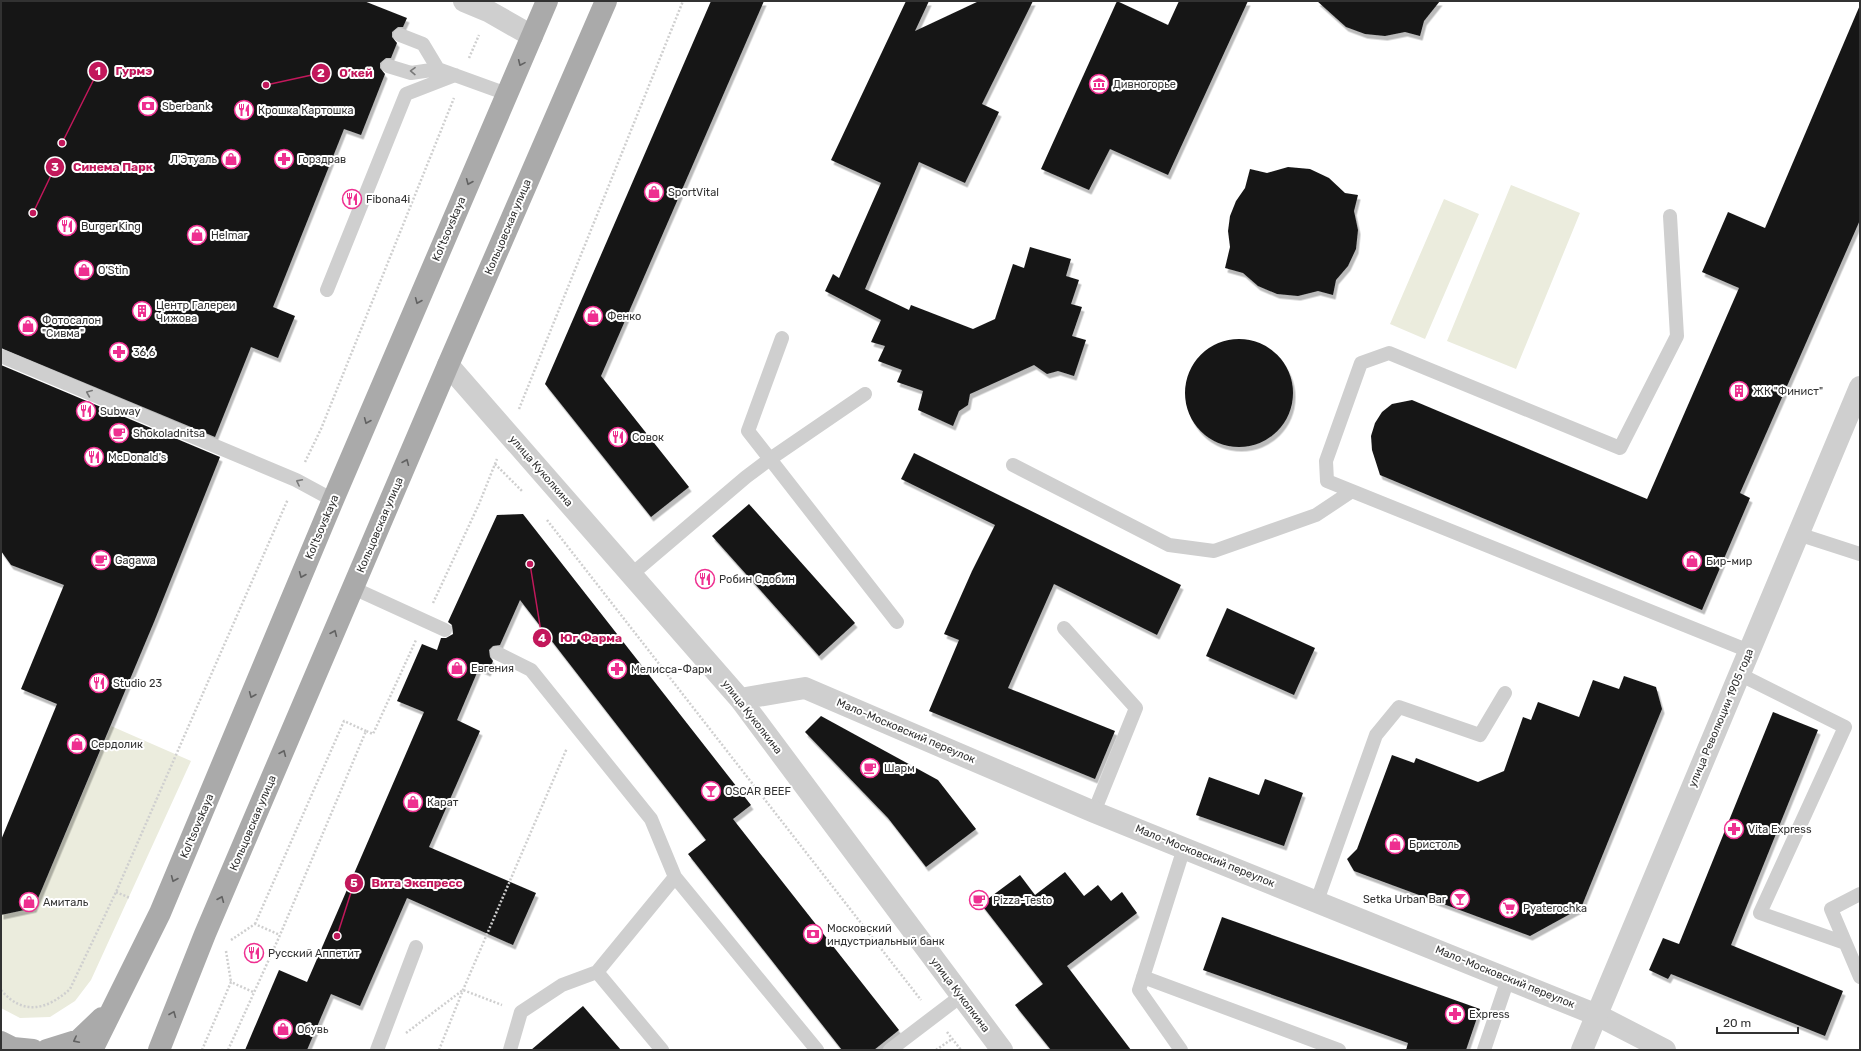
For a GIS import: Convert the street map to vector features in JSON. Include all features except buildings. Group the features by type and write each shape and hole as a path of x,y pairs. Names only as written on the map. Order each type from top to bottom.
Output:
{"main road":[{"name":"Kol'tsovskaya","path":"92,1050 160,913 333,500 547,1"},
{"name":"Кольцовская улица","path":"159,1050 205,934 448,365 606,1"},
{"path":"47,1050 79,1040 115,1004"},
{"path":"1,1042 13,1048 33,1050"}],"street":[{"path":"464,1 488,11 532,36"},
{"name":"улица Куколкина","path":"448,365 740,699 1002,1050"},
{"name":"улица Революции 1905 года","path":"1582,1050 1598,1015 1860,387"},
{"name":"Мало-Московский переулок","path":"740,699 805,688 1094,812 1598,1015 1665,1050"}],"lane":[{"path":"400,35 423,44 438,69"},
{"path":"388,66 410,72 438,69 506,94"},
{"path":"327,290 406,94 458,77"},
{"path":"1670,216 1677,336 1620,448 1389,353 1361,363 1326,461 1327,481 1749,650"},
{"path":"782,338 748,431 897,622"},
{"path":"1,356 296,480 333,500"},
{"path":"632,574 746,477 865,394"},
{"path":"1012,465 1169,545 1214,552 1316,515 1352,492"},
{"path":"1798,534 1860,554"},
{"path":"353,588 424,622 445,630"},
{"path":"1064,628 1136,708 1094,812"},
{"path":"497,653 531,670 651,819 675,877 817,1050"},
{"path":"1740,674 1845,727 1760,914 1845,944"},
{"path":"1317,901 1376,735 1398,707 1480,735 1505,693"},
{"path":"1181,1050 1139,990 1184,848"},
{"path":"510,1050 521,1012 562,985 597,972 675,877"},
{"path":"1860,894 1831,909 1860,977"},
{"path":"377,1050 416,947"},
{"path":"597,972 662,1050"},
{"path":"1143,977 1340,1050"},
{"path":"1484,1050 1508,979"},
{"path":"890,1050 961,996"}],"path":[{"path":"202,1050 231,982 224,944 255,924 344,721 373,734 479,504 683,1"},
{"path":"1,990 15,1004 31,1007 45,1006 59,1000 70,989 116,892 296,480 321,429 458,77 488,11"},
{"path":"495,464 528,497"},
{"path":"544,515 960,1050"},
{"path":"439,1050 463,990 576,727"},
{"path":"228,1050 280,935 366,731"},
{"path":"116,892 130,898"},
{"path":"255,924 280,935"},
{"path":"231,982 253,992"},
{"path":"463,990 521,1012"},
{"path":"402,1036 463,990"},
{"path":"936,1050 952,1039"}],"shaded area":[{"path":"1511,185 1580,213 1516,369 1447,341"},
{"path":"1444,199 1479,214 1425,339 1390,324"},
{"path":"111,726 191,761 91,980 75,1001 50,1017 20,1018 1,1008 1,915 34,908"}],"place":[{"name":"Дивногорье","path":"1099,84"},
{"name":"О’кей","path":"266,85"},
{"name":"Sberbank","path":"148,106"},
{"name":"Крошка Картошка","path":"244,110"},
{"name":"Гурмэ","path":"62,143"},
{"name":"Л'Этуаль","path":"231,159"},
{"name":"Горздрав","path":"284,159"},
{"name":"SportVital","path":"654,192"},
{"name":"Fibona4i","path":"352,199"},
{"name":"Синема Парк","path":"33,213"},
{"name":"Burger King","path":"67,226"},
{"name":"Helmar","path":"197,235"},
{"name":"O'Stin","path":"84,270"},
{"name":"Центр Галереи Чижова","path":"142,311"},
{"name":"Фенко","path":"593,316"},
{"name":"Фотосалон \"Сивма\"","path":"28,326"},
{"name":"36,6","path":"119,352"},
{"name":"ЖК \"Финист\"","path":"1739,391"},
{"name":"Subway","path":"86,411"},
{"name":"Shokoladnitsa","path":"119,433"},
{"name":"Совок","path":"618,437"},
{"name":"McDonald's","path":"94,457"},
{"name":"Gagawa","path":"101,560"},
{"name":"Бир-мир","path":"1692,561"},
{"name":"Юг Фарма","path":"530,564"},
{"name":"Робин Сдобин","path":"705,579"},
{"name":"Евгения","path":"457,668"},
{"name":"Мелисса-Фарм","path":"617,669"},
{"name":"Studio 23","path":"99,683"},
{"name":"Сердолик","path":"77,744"},
{"name":"Шарм","path":"870,768"},
{"name":"OSCAR BEEF","path":"711,791"},
{"name":"Карат","path":"413,802"},
{"name":"Vita Express","path":"1734,829"},
{"name":"Бристоль","path":"1395,844"},
{"name":"Setka Urban Bar","path":"1460,899"},
{"name":"Pizza-Testo","path":"979,900"},
{"name":"Амиталь","path":"29,902"},
{"name":"Pyaterochka","path":"1509,908"},
{"name":"Московский индустриальный банк","path":"813,934"},
{"name":"Вита Экспресс","path":"337,936"},
{"name":"Русский Аппетит","path":"254,953"},
{"name":"Express","path":"1455,1014"},
{"name":"Обувь","path":"283,1029"}]}
